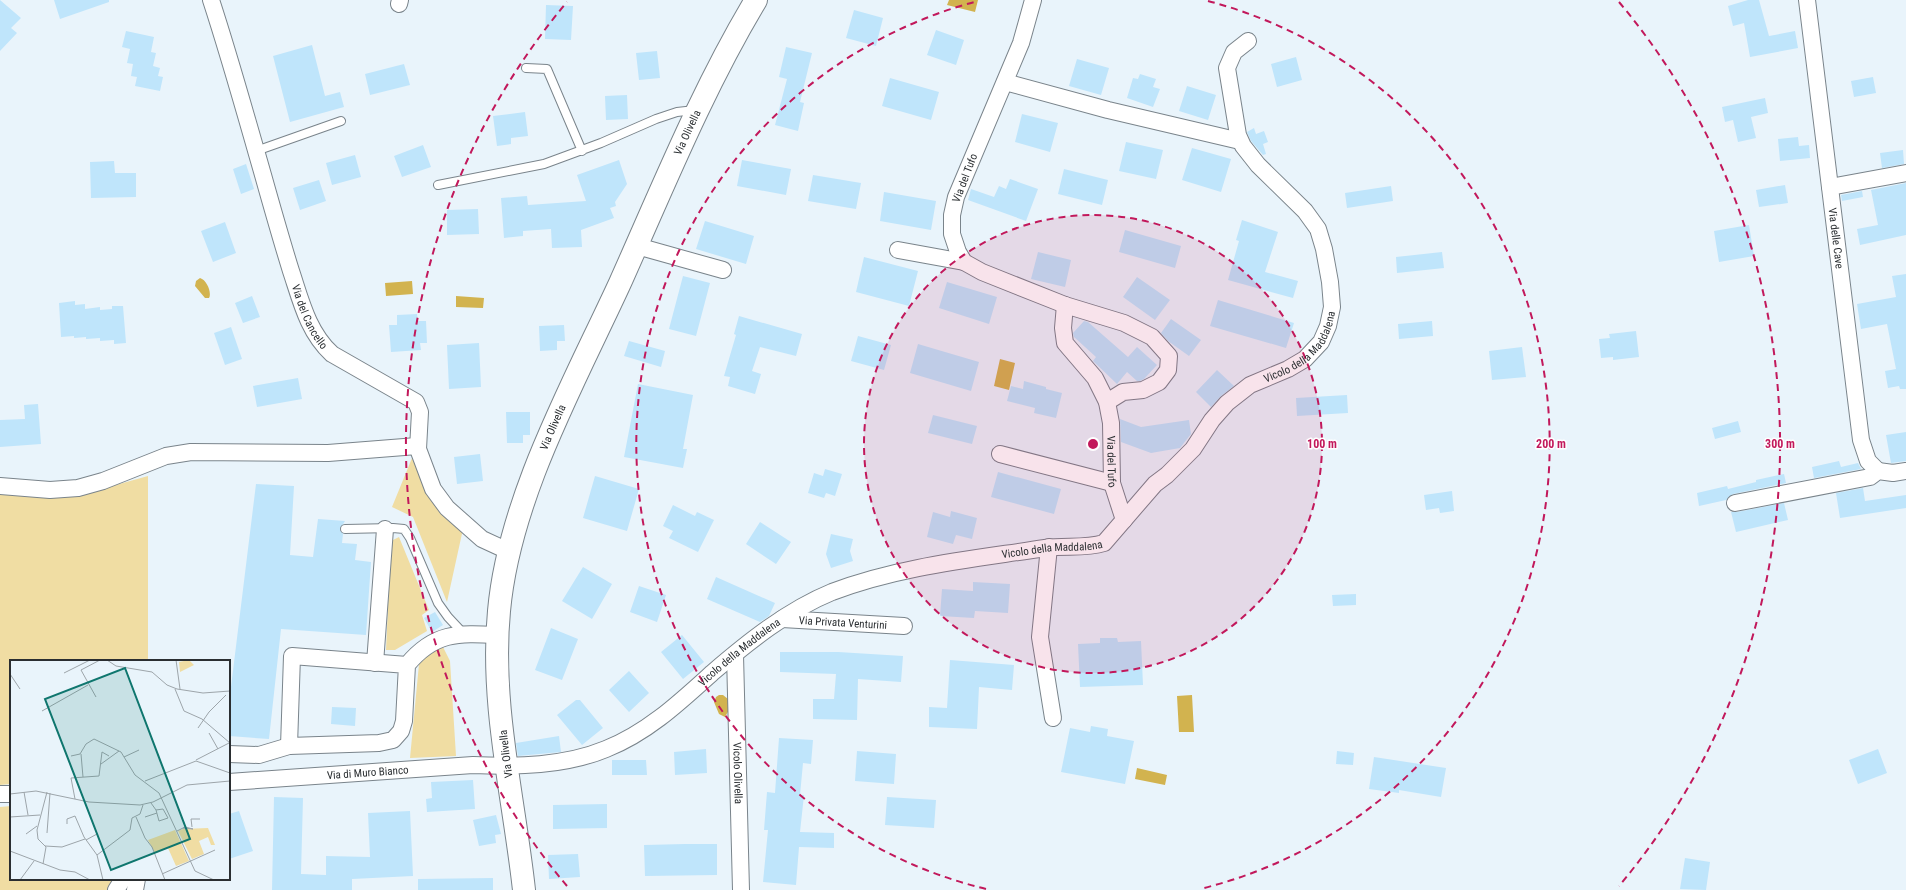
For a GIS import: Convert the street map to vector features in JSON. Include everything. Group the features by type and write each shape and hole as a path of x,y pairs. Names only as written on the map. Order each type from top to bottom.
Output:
{"main road":[{"name":"Via Olivella","path":"524,890 500,702 497,635 501,590 508,551 524,502 550,436 698,110 724,57 756,0"}],"street":[{"name":"Via del Cancello","path":"211,0 281,240 312,330 322,345 332,354 416,402 420,412 417,446 428,479 442,502 482,540 508,551"},
{"name":"Via del Tufo","path":"964,262 958,252 952,234 951,222 954,203 1021,43 1033,0"},
{"name":"Via delle Cave","path":"1807,0 1861,440 1868,461 1878,471"},
{"name":"Vicolo della Maddalena","path":"507,766 566,760 590,755 617,745 665,714 735,655 782,619 818,598 869,580 930,566 1049,547 1094,546 1104,543 1155,484 1167,476 1193,449 1212,420 1227,403 1250,385 1288,370 1302,361 1314,350 1326,332 1332,303 1328,271 1318,229 1305,211 1258,165 1240,141 1236,129 1227,68 1234,52 1248,42"},
{"path":"1004,82 1108,110 1240,141"},
{"path":"1830,187 1906,173"},
{"path":"637,246 723,270"},
{"path":"898,250 964,262 982,272 1065,305 1124,323 1152,337 1169,356 1168,370 1159,382 1143,390 1123,392 1108,402"},
{"name":"Via del Tufo","path":"1065,305 1063,328 1065,343 1095,378 1108,402 1111,423 1112,483 1124,520"},
{"path":"0,486 50,490 78,488 103,481 166,456 191,452 328,453 417,446"},
{"path":"1000,454 1112,483"},
{"path":"1735,503 1870,477 1878,471 1893,473 1906,471"},
{"path":"375,663 385,529"},
{"path":"1049,547 1040,637 1053,718"},
{"name":"Via Privata Venturini","path":"782,619 904,626"},
{"path":"230,754 260,755 289,746 379,743 393,740 401,732 404,721 407,666 415,656 428,646 442,639 464,633 497,635"},
{"name":"Vicolo Olivella","path":"735,655 741,890"},
{"path":"289,746 292,656 407,666"},
{"name":"Via di Muro Bianco","path":"230,782 473,765 507,766"},
{"path":"116,890 122,880"},
{"path":"135,890 136,880"}],"lane":[{"path":"526,68 547,69 582,150"},
{"path":"438,185 544,164 582,150 663,116 698,110"},
{"path":"256,151 341,122"},
{"path":"346,529 404,529 438,603 448,617 464,633"}],"shaded area":[{"path":"949,0 978,0 975,12 947,5"},
{"path":"200,278 205,281 208,287 210,293 209,298 205,298 195,286 196,281"},
{"path":"412,281 413,294 386,296 385,283"},
{"path":"456,296 484,298 483,308 456,307"},
{"path":"1000,359 1015,363 1009,390 994,386"},
{"path":"412,458 430,499 463,529 447,602 413,517 392,507"},
{"path":"148,476 148,660 10,660 10,784 0,785 0,492 87,493"},
{"path":"399,537 429,610 422,615 427,631 395,650 386,650 391,541"},
{"path":"442,645 450,661 456,756 410,758 419,664 427,655"},
{"path":"723,695 728,699 729,710 725,717 719,714 714,702 716,697"},
{"path":"1192,695 1194,732 1179,732 1177,696"},
{"path":"1137,768 1167,775 1165,785 1135,779"},
{"path":"10,806 10,880 117,880 111,890 0,890 0,807"}],"building":[{"path":"0,0 21,18 11,28 17,33 0,51"},
{"path":"54,0 109,0 109,2 60,19"},
{"path":"1748,0 1759,0 1769,36 1795,31 1798,48 1750,57 1744,23 1733,26 1728,6"},
{"path":"546,5 573,6 571,40 545,39"},
{"path":"854,10 883,18 876,46 846,38"},
{"path":"936,30 964,40 956,65 927,55"},
{"path":"126,31 154,37 151,52 156,53 153,66 160,68 158,76 163,77 160,91 135,86 137,77 131,76 133,64 127,63 130,49 122,47"},
{"path":"312,45 325,96 340,92 344,107 290,122 273,56"},
{"path":"786,47 812,53 800,102 804,103 798,131 775,125 787,79 779,77"},
{"path":"657,51 660,78 639,80 636,53"},
{"path":"1296,57 1302,80 1277,87 1271,64"},
{"path":"1077,59 1109,68 1101,95 1069,86"},
{"path":"404,64 410,85 370,95 365,74"},
{"path":"1140,74 1156,79 1153,87 1160,89 1153,107 1127,98 1133,78 1138,79"},
{"path":"1873,77 1876,93 1854,97 1851,81"},
{"path":"890,78 939,92 931,120 882,106"},
{"path":"1187,86 1216,95 1208,120 1179,111"},
{"path":"627,95 628,119 606,120 605,96"},
{"path":"1765,98 1768,113 1751,117 1756,138 1738,142 1733,120 1725,122 1722,107"},
{"path":"525,112 528,136 511,138 511,144 497,146 493,116"},
{"path":"1022,114 1058,123 1050,152 1015,142"},
{"path":"1254,128 1256,134 1264,131 1268,142 1263,144 1266,154 1263,155 1251,141 1247,132"},
{"path":"1798,137 1799,146 1809,145 1810,158 1780,161 1778,139"},
{"path":"1126,142 1163,150 1156,179 1119,171"},
{"path":"423,145 431,167 402,177 394,156"},
{"path":"1192,148 1231,159 1221,192 1182,180"},
{"path":"1903,150 1904,164 1882,168 1880,153"},
{"path":"355,155 361,177 332,185 326,163"},
{"path":"619,160 627,184 615,202 616,206 610,208 614,218 581,230 582,247 552,248 551,229 523,231 523,236 504,238 501,198 527,196 528,205 586,201 577,175"},
{"path":"742,160 791,169 786,195 737,186"},
{"path":"114,161 115,173 136,173 136,197 91,198 90,162"},
{"path":"246,164 254,189 241,194 233,169"},
{"path":"1064,169 1108,180 1102,205 1058,194"},
{"path":"813,175 861,183 856,209 808,201"},
{"path":"1010,179 1038,189 1026,221 968,200 971,189 994,197 999,186 1006,189"},
{"path":"319,180 326,201 300,210 293,188"},
{"path":"1906,183 1906,235 1860,245 1857,229 1878,225 1871,190"},
{"path":"1785,185 1788,203 1759,207 1756,190"},
{"path":"1391,186 1393,201 1347,208 1345,193"},
{"path":"1862,191 1863,197 1842,201 1841,195"},
{"path":"884,192 936,201 931,230 880,221"},
{"path":"478,209 479,234 447,235 447,210"},
{"path":"1242,220 1278,232 1265,272 1298,281 1293,298 1228,280 1239,241 1236,240"},
{"path":"705,221 754,236 746,264 696,249"},
{"path":"225,222 236,253 213,262 201,231"},
{"path":"1749,225 1754,256 1719,262 1714,231"},
{"path":"1125,230 1181,246 1175,268 1119,252"},
{"path":"1038,252 1071,260 1065,287 1031,279"},
{"path":"1442,252 1444,268 1397,273 1396,257"},
{"path":"864,257 918,271 909,306 856,292"},
{"path":"1906,274 1906,389 1900,389 1899,386 1888,388 1885,371 1896,369 1887,324 1861,329 1857,304 1896,297 1892,276"},
{"path":"683,276 710,283 696,336 669,329"},
{"path":"1137,277 1170,300 1155,320 1123,297"},
{"path":"947,282 997,297 989,324 939,308"},
{"path":"252,296 260,317 243,323 235,303"},
{"path":"1218,300 1294,323 1286,348 1210,326"},
{"path":"75,301 75,305 85,304 85,309 100,307 100,310 112,309 112,306 123,306 126,343 114,344 114,340 100,341 100,338 86,339 86,337 74,338 74,336 61,337 59,303"},
{"path":"417,314 418,321 426,321 427,343 420,343 421,350 391,352 389,325 397,325 397,315"},
{"path":"739,316 802,334 796,356 760,347 752,371 761,374 755,394 728,386 730,377 724,376 736,335 734,334"},
{"path":"1171,319 1201,340 1189,356 1168,341 1161,333"},
{"path":"1084,321 1088,322 1128,357 1137,347 1157,365 1144,379 1140,381 1137,381 1127,372 1117,384 1093,361 1096,357 1074,337 1073,333"},
{"path":"1432,321 1433,336 1399,339 1398,324"},
{"path":"564,325 565,341 557,341 557,350 540,351 539,326"},
{"path":"231,327 242,359 225,365 214,333"},
{"path":"1636,331 1639,357 1613,360 1613,357 1601,358 1599,339 1610,338 1609,334"},
{"path":"858,336 891,345 884,370 851,361"},
{"path":"629,341 665,351 661,367 624,356"},
{"path":"479,343 481,387 449,389 447,345"},
{"path":"918,344 979,362 971,391 910,373"},
{"path":"1522,347 1526,377 1492,380 1489,351"},
{"path":"1217,370 1234,386 1221,396 1211,407 1196,392"},
{"path":"298,378 302,399 257,407 253,386"},
{"path":"1024,381 1062,393 1056,418 1034,413 1035,408 1007,401 1011,386 1023,389"},
{"path":"638,384 693,395 683,449 687,449 683,468 624,457"},
{"path":"1347,395 1348,413 1297,416 1296,398"},
{"path":"38,404 41,444 0,447 0,420 25,419 24,405"},
{"path":"506,412 530,412 530,435 523,435 523,443 507,443"},
{"path":"933,415 977,426 972,444 928,433"},
{"path":"1120,419 1141,427 1189,420 1191,434 1180,448 1151,453 1121,442"},
{"path":"1738,421 1741,432 1715,439 1712,428"},
{"path":"1906,432 1906,461 1891,463 1886,435"},
{"path":"480,454 483,481 457,484 454,457"},
{"path":"1839,461 1841,467 1858,463 1861,469 1814,478 1812,467"},
{"path":"825,469 842,474 835,496 826,493 824,498 808,493 814,473 823,476"},
{"path":"998,472 1061,489 1054,514 991,497"},
{"path":"1784,474 1786,483 1733,494 1726,500 1699,506 1697,493 1727,486 1728,489 1756,482 1756,480"},
{"path":"595,476 639,489 627,531 583,518"},
{"path":"256,484 294,486 290,555 313,557 318,519 345,521 340,529 343,534 342,543 357,544 355,560 371,562 366,635 281,629 269,739 230,736 230,695"},
{"path":"1863,488 1865,501 1906,495 1906,508 1840,518 1836,493"},
{"path":"1452,491 1454,511 1440,513 1439,508 1426,510 1424,495"},
{"path":"1784,503 1788,520 1736,532 1731,512"},
{"path":"673,505 695,516 697,512 714,520 698,552 669,538 673,531 663,526"},
{"path":"951,511 977,518 972,539 956,535 953,544 927,537 933,512 950,517"},
{"path":"760,522 791,542 776,564 746,544"},
{"path":"831,534 853,539 850,551 853,561 831,568 826,554"},
{"path":"583,567 612,584 592,619 562,601"},
{"path":"716,577 775,603 769,616 760,622 707,599"},
{"path":"973,582 1010,584 1008,613 975,611 974,618 940,616 942,589 973,591"},
{"path":"639,586 666,595 657,622 630,612"},
{"path":"1356,594 1356,605 1333,606 1332,595"},
{"path":"435,612 443,625 432,632 424,618"},
{"path":"551,628 578,639 562,680 535,670"},
{"path":"682,635 704,662 683,679 661,652"},
{"path":"1100,638 1117,638 1118,642 1141,641 1143,685 1080,687 1078,644 1100,643"},
{"path":"780,652 838,652 903,656 901,682 858,679 857,720 813,719 813,699 834,699 836,674 780,672"},
{"path":"950,660 1014,665 1012,690 979,687 977,729 929,727 929,707 947,708"},
{"path":"629,671 649,693 629,712 609,690"},
{"path":"576,700 580,700 603,728 582,745 557,715"},
{"path":"332,707 356,708 355,726 331,724"},
{"path":"1091,726 1108,729 1107,736 1134,741 1125,784 1061,772 1070,728 1090,732"},
{"path":"559,736 561,752 518,756 516,743"},
{"path":"779,738 813,740 811,764 803,763 800,795 804,795 800,832 834,833 834,848 799,847 796,885 763,882 768,830 764,830 767,792 775,793"},
{"path":"706,749 707,773 675,775 674,752"},
{"path":"1878,749 1887,773 1858,784 1849,760"},
{"path":"857,751 896,754 894,784 855,781"},
{"path":"1337,751 1354,753 1353,765 1336,764"},
{"path":"1374,757 1446,768 1441,797 1399,790 1399,793 1369,789"},
{"path":"612,760 646,760 647,775 612,775"},
{"path":"473,780 475,809 427,812 426,799 432,798 431,782"},
{"path":"274,797 303,798 301,874 326,875 326,856 370,857 368,813 410,811 413,876 352,879 352,890 272,890"},
{"path":"887,797 936,800 934,828 885,825"},
{"path":"607,804 607,828 553,829 553,805"},
{"path":"239,811 253,851 230,859 230,814"},
{"path":"496,815 501,834 495,835 496,843 479,846 473,820"},
{"path":"717,844 717,875 645,876 644,845"},
{"path":"578,854 580,877 549,879 548,855"},
{"path":"1685,858 1710,862 1706,890 1680,889"},
{"path":"493,878 493,890 418,890 418,879"}]}
